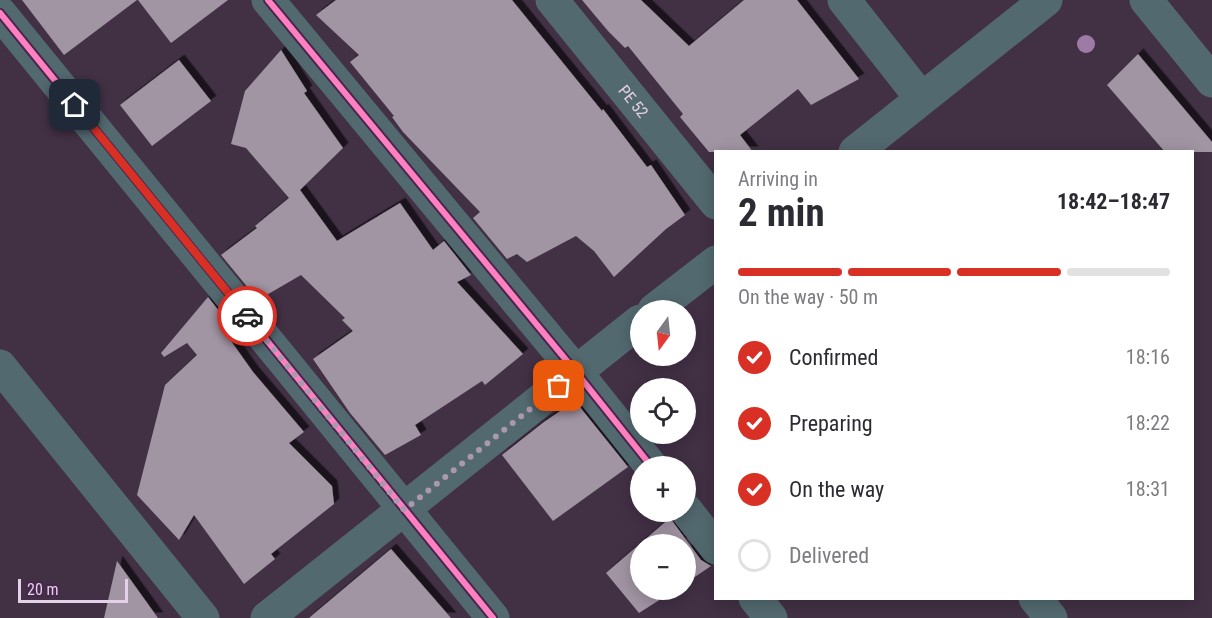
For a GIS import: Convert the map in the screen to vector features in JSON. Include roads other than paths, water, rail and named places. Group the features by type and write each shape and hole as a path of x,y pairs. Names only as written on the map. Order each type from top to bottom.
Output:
{"street":[{"path":"268,0 643,456"},
{"name":"PE 52","path":"552,0 714,201"},
{"path":"844,0 921,99"},
{"path":"857,150 1046,0"},
{"path":"1146,0 1212,81"},
{"path":"0,13 493,618"},
{"path":"667,300 714,264"},
{"path":"267,618 630,329"},
{"path":"0,366 203,618"},
{"path":"695,522 714,545"},
{"path":"757,600 771,618"},
{"path":"1037,600 1051,618"}]}
